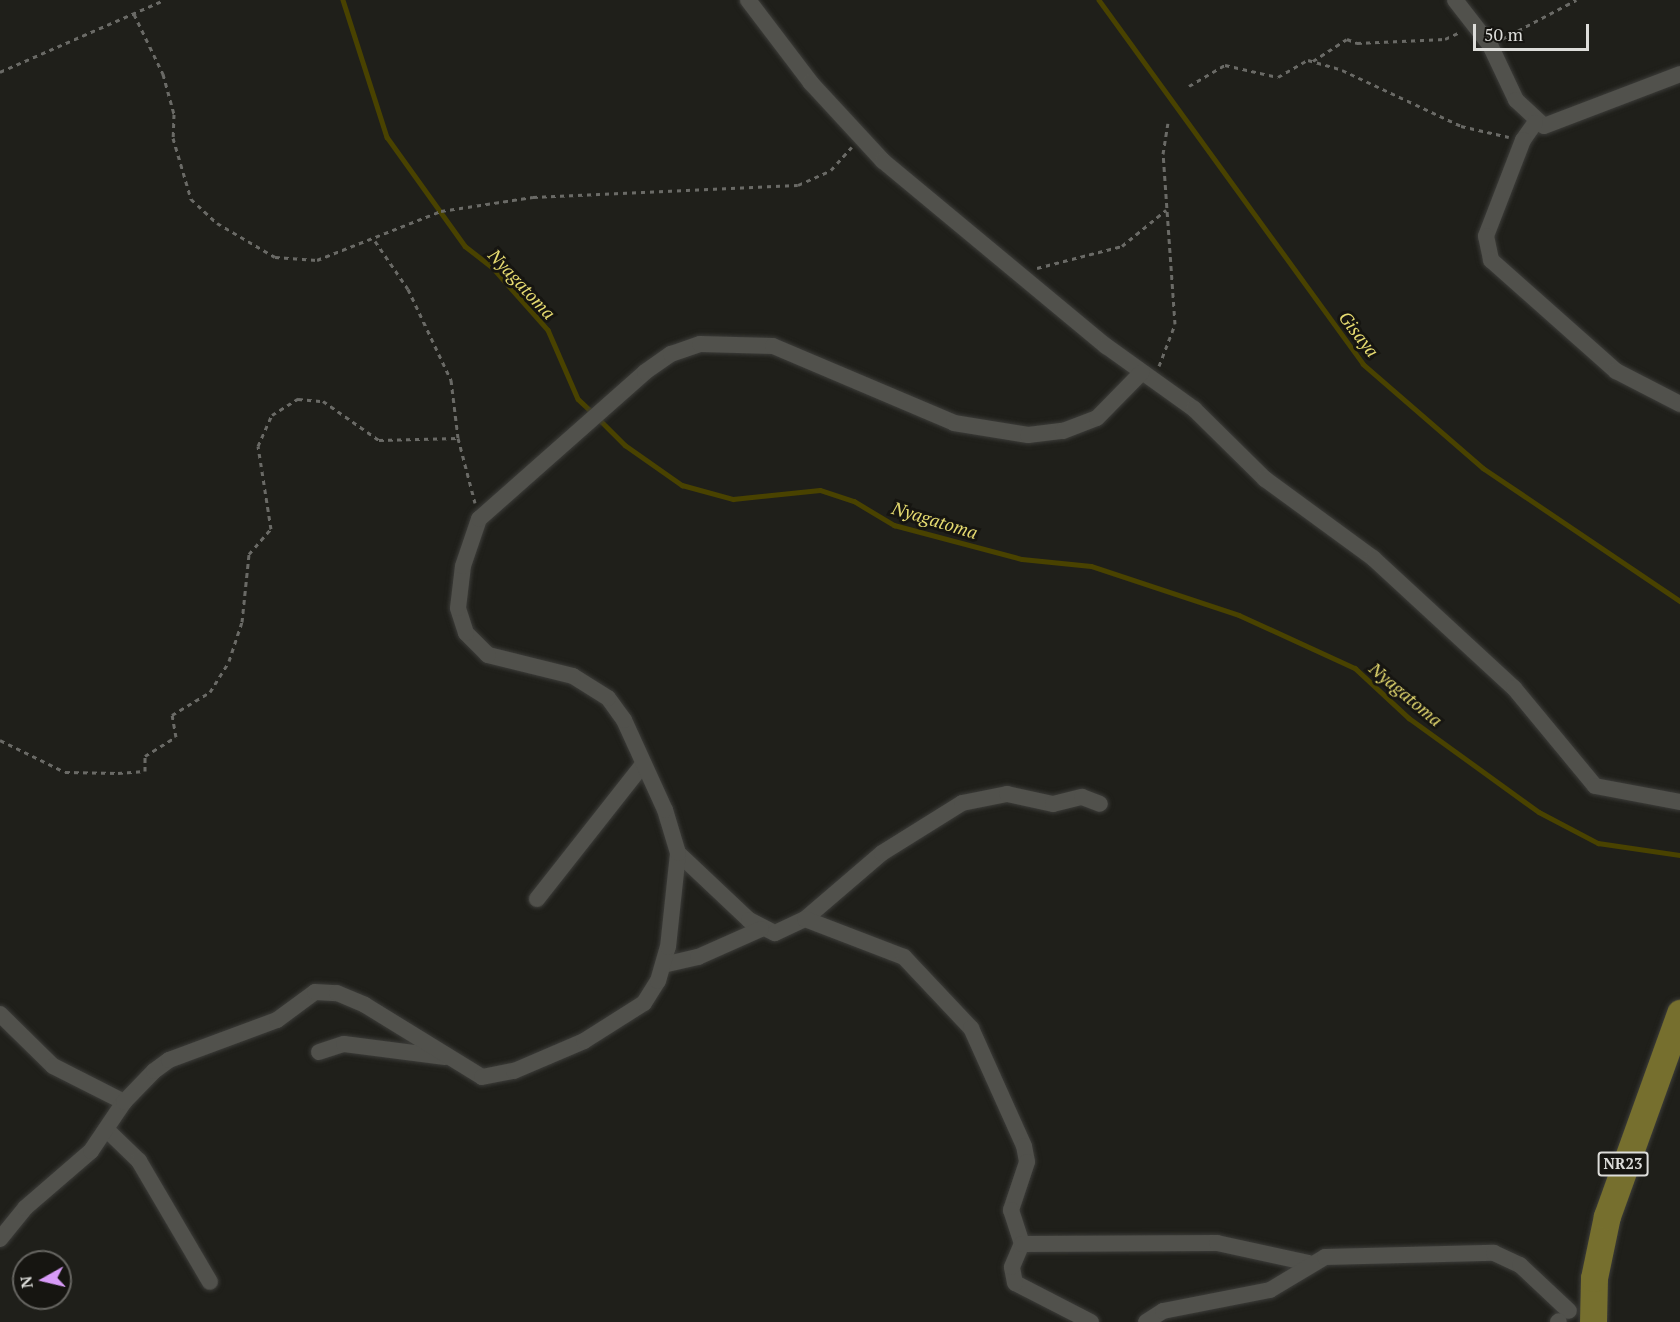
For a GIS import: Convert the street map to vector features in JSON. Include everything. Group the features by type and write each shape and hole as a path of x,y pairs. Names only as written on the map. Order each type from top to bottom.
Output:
{"main road":[{"name":"NR23","path":"1572,1319 1594,1278 1607,1216 1680,1013"}],"street":[{"path":"748,0 883,161 1149,375 1265,478 1373,558 1514,688 1594,786 1680,802"},
{"path":"1455,0 1490,45 1516,100 1535,123"},
{"path":"1535,123 1564,122 1680,74"},
{"path":"1535,123 1523,140 1486,236 1491,260 1616,371 1680,404"},
{"path":"0,1239 107,1130 124,1102 169,1060 267,1025 306,996 323,990 401,1024 446,1058 482,1077 549,1056 644,1003 663,965 678,853 665,810 641,767 624,720 608,698 573,676 488,655 466,633 458,608 463,567 479,519 611,399 671,354 700,344 793,351 954,423 1012,435 1048,434 1097,418 1149,375"},
{"path":"537,899 641,767"},
{"path":"663,965 698,957 761,929 783,932 805,919 882,853 962,804 1007,794 1053,804 1082,796 1100,804"},
{"path":"678,853 761,929"},
{"path":"805,919 904,957 971,1028 1024,1146 1028,1162 1011,1210 1022,1244 1012,1267 1015,1283 1091,1322"},
{"path":"0,1014 52,1066 124,1102"},
{"path":"319,1052 344,1044 446,1058"},
{"path":"107,1130 139,1161 210,1282"},
{"path":"1022,1244 1217,1243 1310,1263"},
{"path":"1146,1322 1163,1311 1270,1290 1310,1263 1325,1257 1494,1253 1520,1265 1572,1319"}],"path":[{"path":"0,72 164,0"},
{"path":"1490,45 1576,0"},
{"path":"134,14 163,74 174,114 173,138 191,199 217,223 275,257 317,260 375,241 441,211 533,197 798,184 831,170 861,137"},
{"path":"1189,86 1225,65 1278,77 1313,61 1347,39 1357,43 1444,39 1458,35 1469,18"},
{"path":"1313,61 1461,126 1523,140"},
{"path":"1149,375 1175,324 1163,154 1168,123"},
{"path":"1021,272 1114,250 1166,210"},
{"path":"375,241 408,289 451,380 458,438 479,519"},
{"path":"0,740 65,772 118,773 145,771 146,756 176,737 171,715 210,692 229,661 242,622 249,554 271,529 258,446 273,415 298,399 323,401 379,440 458,438"}],"waterway":[{"name":"Nyagatoma","path":"343,0 387,137 465,246 494,269 548,330 578,399 593,413"},
{"name":"Gisaya","path":"1099,0 1363,364 1483,468 1680,601"},
{"name":"Nyagatoma","path":"599,419 625,445 682,485 733,499 820,490 854,501 894,525 1022,559 1091,566 1239,615 1355,668 1409,718 1539,812 1598,843 1680,855"}]}
